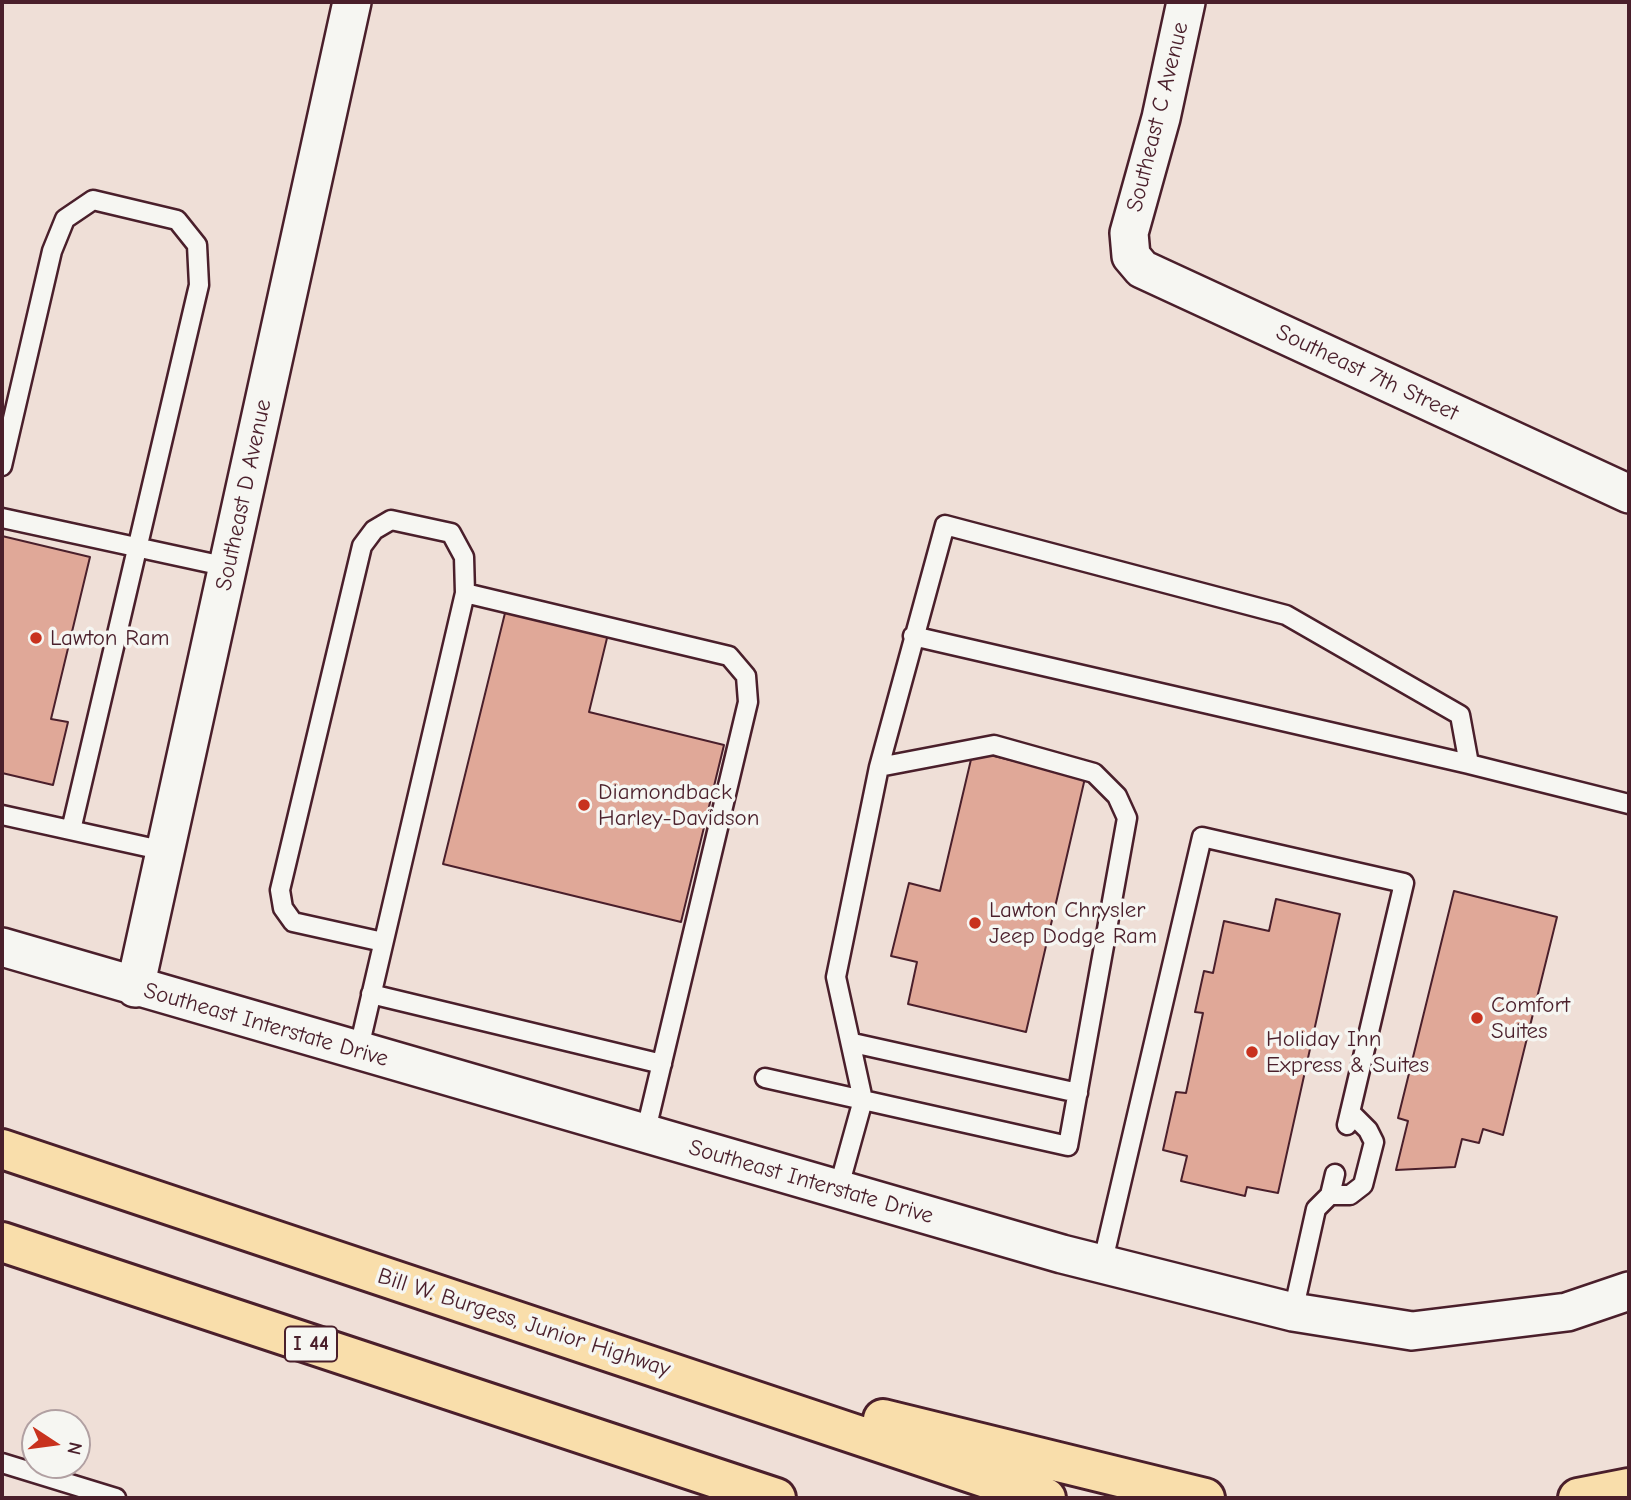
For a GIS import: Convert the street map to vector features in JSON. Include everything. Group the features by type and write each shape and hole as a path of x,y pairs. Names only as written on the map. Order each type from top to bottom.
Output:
{"highway":[{"name":"Bill W. Burgess, Junior Highway","path":"2,1149 1046,1498"},
{"name":"I 44","path":"2,1242 776,1498"},
{"path":"626,1357 1205,1498"},
{"path":"621,1446 717,1498"},
{"path":"1578,1498 1629,1488"}],"street":[{"name":"Southeast D Avenue","path":"135,988 352,2"},
{"name":"Southeast C Avenue","path":"1129,233 1161,118 1186,2"},
{"name":"Southeast 7th Street","path":"1129,233 1131,256 1142,269 1629,494"},
{"name":"Southeast Interstate Drive","path":"2,947 135,988 1102,1265 1293,1312 1412,1331 1567,1312 1629,1290"}],"lane":[{"path":"2,466 52,251 65,219 93,200 177,220 197,245 200,285 71,830"},
{"path":"2,518 228,566"},
{"path":"358,1052 465,593 464,557 451,533 391,520 374,530 362,546 281,890 283,908 293,922 383,942"},
{"path":"838,1190 863,1100 853,1043 836,977 879,767 944,525 1286,615 1460,715 1468,764"},
{"path":"465,593 729,656 746,676 748,702 645,1134"},
{"path":"913,636 1468,764 1629,804"},
{"path":"765,1078 1068,1146 1126,818 1117,796 1094,773 994,745 879,767"},
{"path":"2,814 165,851"},
{"path":"1102,1265 1202,836 1404,883 1349,1119 1368,1130 1374,1142 1363,1185 1350,1195 1330,1195"},
{"path":"371,994 662,1064"},
{"path":"853,1043 1078,1093"},
{"path":"1293,1312 1316,1209 1330,1195 1335,1174"},
{"path":"2,1463 116,1498"}],"building":[{"name":"Lawton Ram","path":"2,536 90,557 51,719 68,722 53,785 2,773"},
{"name":"Diamondback Harley-Davidson","path":"506,609 608,634 589,712 724,745 681,922 443,864"},
{"name":"Lawton Chrysler Jeep Dodge Ram","path":"973,751 1085,778 1026,1032 908,1004 917,962 891,956 909,883 940,891"},
{"name":"Comfort Suites","path":"1454,891 1557,917 1503,1135 1483,1129 1479,1143 1462,1139 1455,1167 1396,1170 1408,1121 1398,1118"},
{"name":"Holiday Inn Express & Suites","path":"1276,899 1340,914 1278,1193 1247,1187 1245,1196 1181,1181 1187,1156 1163,1150 1176,1092 1186,1093 1203,1013 1195,1012 1204,971 1213,973 1224,921 1269,931"}],"place":[{"name":"Lawton Ram","path":"36,638"},
{"name":"Diamondback Harley-Davidson","path":"584,805"},
{"name":"Lawton Chrysler Jeep Dodge Ram","path":"975,923"},
{"name":"Comfort Suites","path":"1477,1018"},
{"name":"Holiday Inn Express & Suites","path":"1252,1052"}]}
